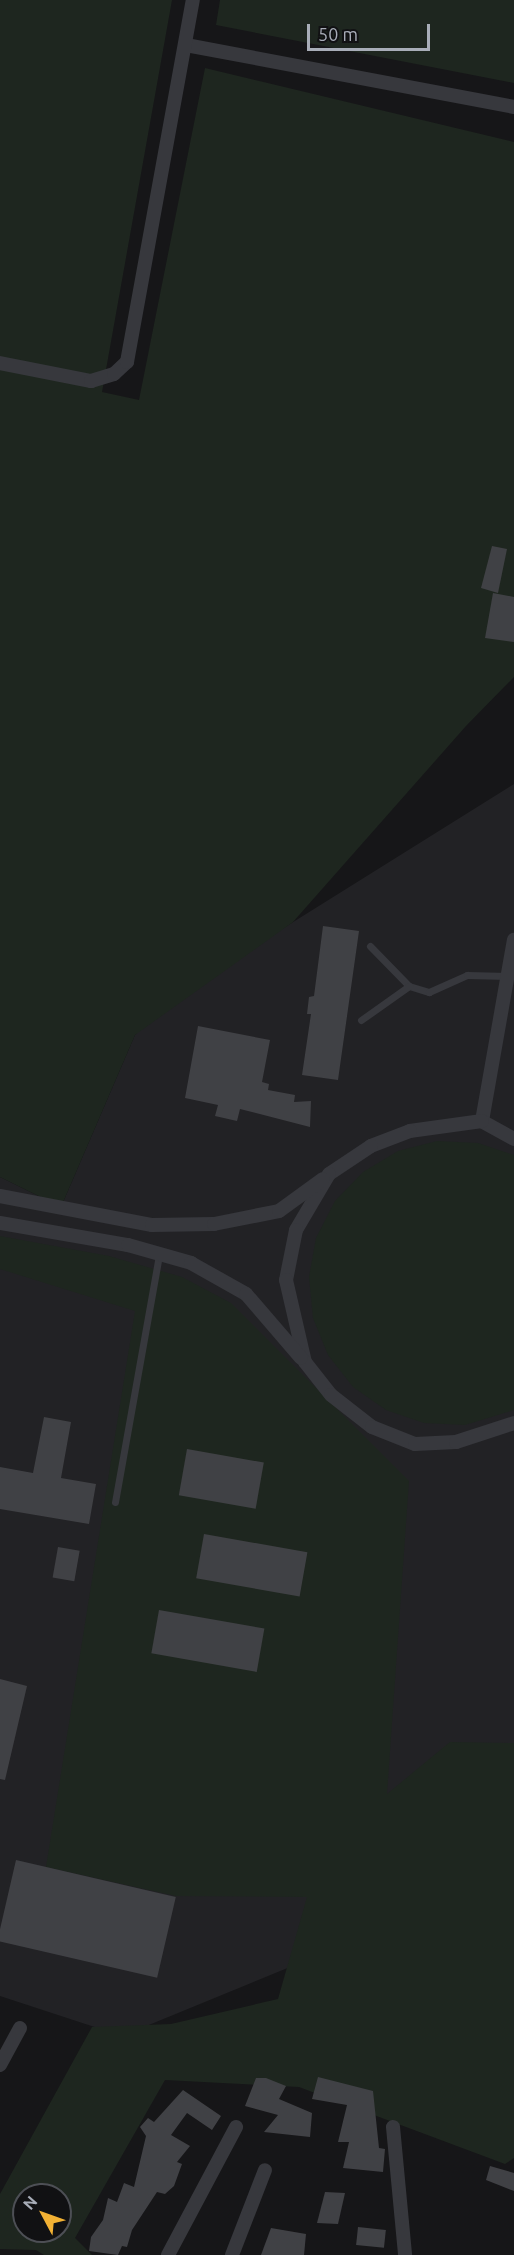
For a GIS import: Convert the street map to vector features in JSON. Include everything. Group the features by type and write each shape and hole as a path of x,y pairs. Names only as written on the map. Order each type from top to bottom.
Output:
{"street":[{"path":"0,363 90,381 114,374 127,362 193,0"},
{"path":"186,45 514,107"},
{"path":"482,1122 514,940"},
{"path":"0,1196 152,1225 214,1224 279,1211 371,1146 410,1131 482,1122 514,1139"},
{"path":"305,1362 286,1280 296,1230 329,1174"},
{"path":"0,1223 159,1254 191,1263 246,1294 331,1395 372,1427 415,1444 456,1442 514,1423"},
{"path":"0,2065 20,2028"},
{"path":"168,2255 236,2127"},
{"path":"393,2127 405,2255"},
{"path":"232,2255 265,2170"}],"lane":[{"path":"370,946 409,986 429,992 467,975 508,976"},
{"path":"361,1020 409,986"},
{"path":"115,1502 159,1254"}],"shaded area":[{"path":"0,0 172,0 102,392 139,400 205,68 514,142 514,677 466,726 293,922 135,1035 61,1207 0,1177"},
{"path":"220,0 514,0 514,83 216,25"},
{"path":"514,784 514,1875 122,2036 0,1996 0,1177 61,1207 135,1035 178,994"},
{"path":"437,1141 478,1143 514,1155 514,1410 465,1425 424,1423 386,1410 353,1387 328,1355 313,1318 309,1277 316,1238 335,1201 363,1172 398,1151"},
{"path":"0,1236 109,1256 182,1277 231,1303 409,1481 387,1794 450,1742 514,1743 514,2158 505,2164 299,2087 165,2080 75,2238 92,2255 44,2255 36,2250 0,2249 0,2194 92,2027 171,2024 278,1999 307,1897 176,1896 46,1867 135,1311 0,1269"}],"building":[{"path":"492,546 507,549 498,593 481,588"},
{"path":"493,593 514,597 514,642 485,638"},
{"path":"323,926 359,931 338,1080 302,1075 311,1014 307,1014 309,997 314,996"},
{"path":"198,1026 270,1040 262,1082 269,1084 268,1090 295,1095 294,1102 311,1101 310,1127 240,1109 237,1121 215,1116 218,1105 185,1098"},
{"path":"44,1417 71,1422 61,1478 96,1484 89,1524 0,1509 0,1467 33,1473"},
{"path":"187,1449 264,1463 256,1509 179,1495"},
{"path":"204,1534 307,1552 300,1597 196,1578"},
{"path":"58,1547 80,1551 74,1581 53,1578"},
{"path":"159,1610 264,1629 257,1672 151,1653"},
{"path":"0,1679 27,1686 5,1780 0,1779"},
{"path":"16,1860 176,1897 157,1978 0,1941 0,1929"},
{"path":"318,2077 373,2091 379,2148 385,2149 383,2172 343,2168 349,2142 338,2142 347,2105 312,2099"},
{"path":"256,2078 266,2078 286,2086 279,2099 312,2113 310,2137 264,2132 278,2115 245,2106"},
{"path":"183,2090 221,2116 212,2130 187,2113 171,2135 190,2146 177,2162 182,2164 174,2186 165,2194 157,2192 132,2230 127,2247 122,2246 118,2255 89,2251 91,2237 103,2220 108,2198 117,2202 124,2183 134,2187 146,2136 140,2127 148,2118 154,2122"},
{"path":"490,2166 514,2173 514,2191 486,2180"},
{"path":"325,2192 345,2193 338,2224 317,2223"},
{"path":"358,2227 386,2230 384,2248 356,2245"},
{"path":"271,2228 306,2234 304,2255 261,2255"}]}
